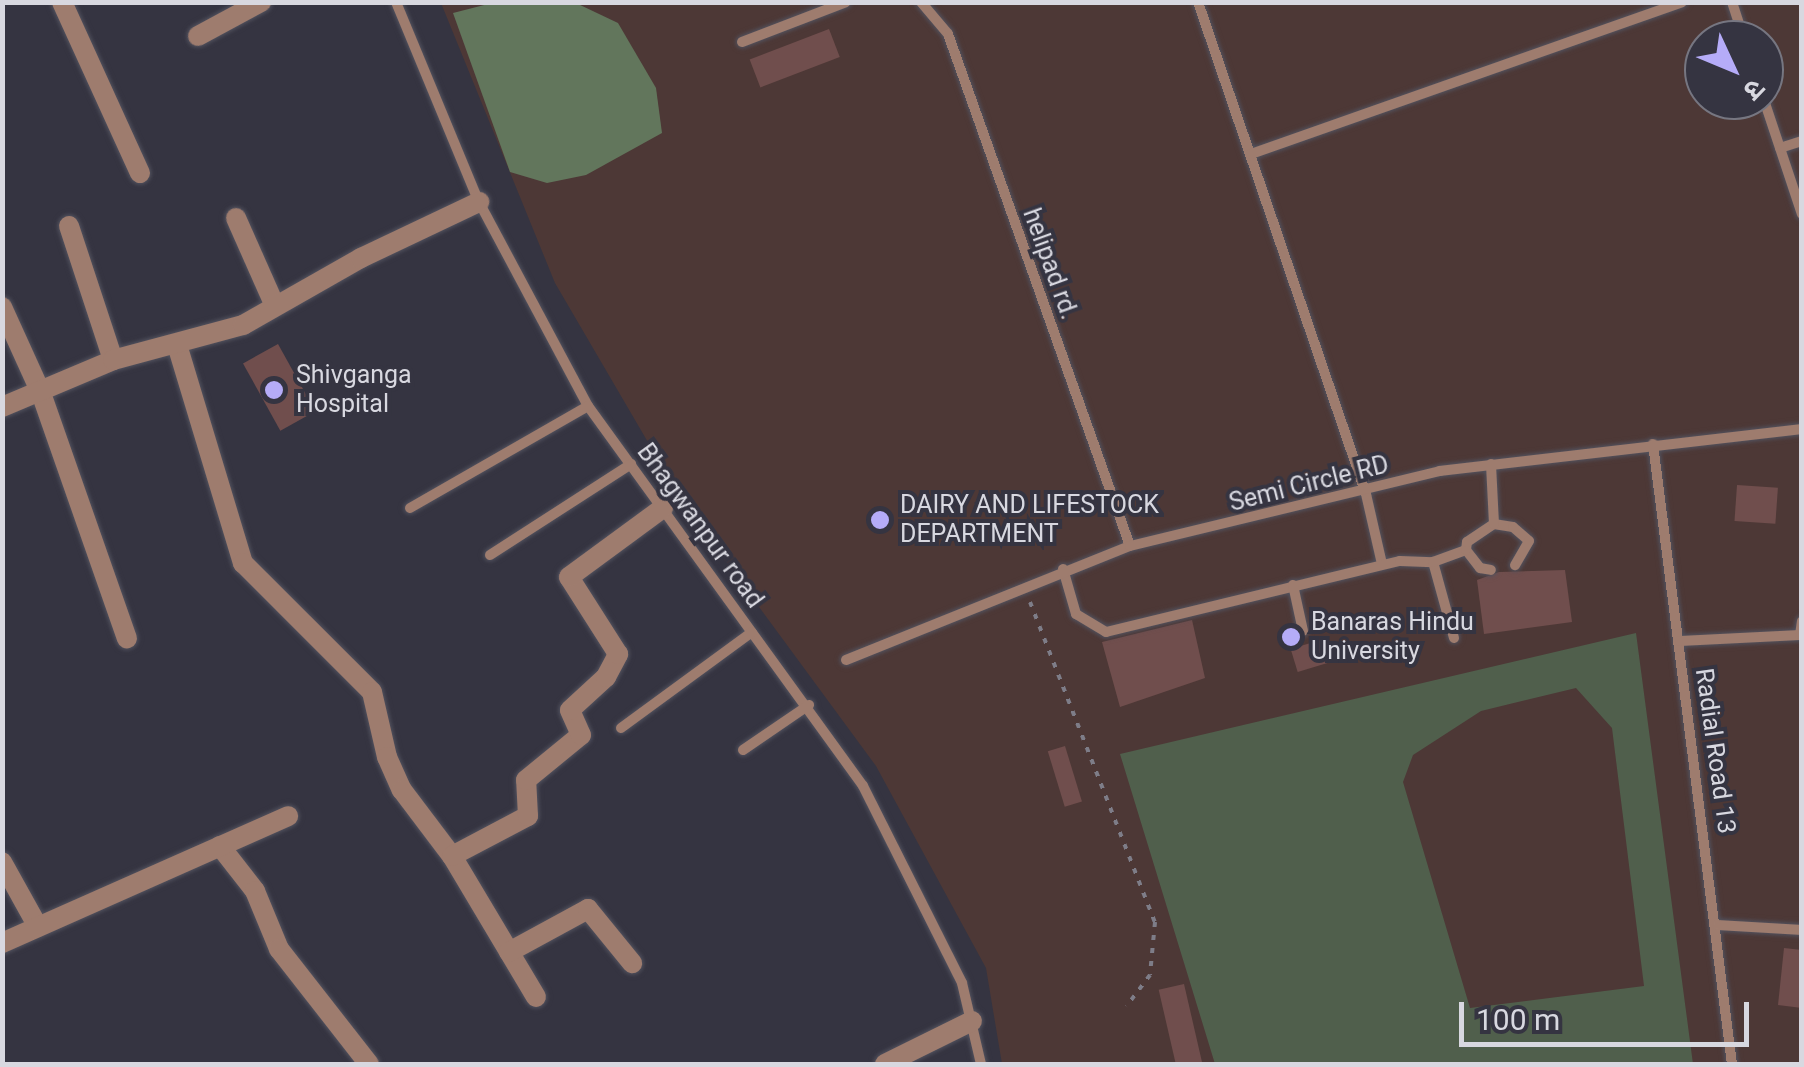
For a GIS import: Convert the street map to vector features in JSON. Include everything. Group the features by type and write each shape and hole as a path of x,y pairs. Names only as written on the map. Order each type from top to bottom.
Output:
{"street":[{"path":"62,2 140,173"},
{"path":"198,36 261,2"},
{"path":"2,407 113,360 178,348 243,325 479,202"},
{"path":"236,218 274,306"},
{"path":"69,226 113,360"},
{"path":"2,307 41,393 127,638"},
{"path":"178,348 243,563 372,692 392,771 452,856 536,997"},
{"path":"452,856 528,816 526,780 581,735 570,710 606,677 618,654 569,577 663,508"},
{"path":"2,943 288,816"},
{"path":"220,846 256,891 285,957 369,1064"},
{"path":"2,862 38,927"},
{"path":"509,952 588,909 632,962"},
{"path":"885,1064 972,1021"}],"lane":[{"name":"Bhagwanpur road","path":"396,2 479,202 588,406 809,706 863,786 962,982 981,1064"},
{"path":"742,42 846,2"},
{"name":"helipad rd.","path":"920,2 948,34 1130,546"},
{"path":"1198,2 1366,494 1382,564"},
{"path":"1251,154 1682,2"},
{"path":"1771,120 1802,214"},
{"path":"1780,148 1802,141"},
{"path":"410,508 588,406"},
{"name":"Semi Circle RD","path":"846,660 1024,584 1130,546 1366,494 1440,471 1802,429"},
{"name":"Radial Road 13","path":"1653,444 1718,925 1732,1064"},
{"path":"490,555 631,464"},
{"path":"1491,464 1494,524"},
{"path":"1491,570 1480,568 1466,550 1466,542 1494,524 1513,527 1528,541 1515,565"},
{"path":"1063,569 1076,614 1106,632 1293,584 1382,564 1434,562 1466,550"},
{"path":"1434,562 1454,638"},
{"path":"1293,584 1302,630"},
{"path":"1680,641 1800,636 1802,621"},
{"path":"621,728 752,632"},
{"path":"744,750 809,706"},
{"path":"1718,925 1802,930"}],"path":[{"path":"1024,584 1154,922 1150,975 1127,1006"}],"shaded area":[{"name":"Banaras Hindu University","path":"441,3 1801,3 1801,1064 1002,1064 986,968 876,766 687,509 555,283"}],"green space":[{"path":"492,3 578,4 618,23 656,88 662,133 586,175 547,183 510,172 453,13"},
{"path":"1636,633 1693,1064 1215,1064 1120,754","holes":["1576,688 1612,728 1644,986 1470,1008 1403,782 1413,755 1481,711"]}],"building":[{"path":"829,29 840,57 760,87 750,59"},
{"path":"278,344 315,411 280,431 243,363"},
{"path":"1737,485 1778,488 1775,524 1734,521"},
{"path":"1565,570 1572,622 1484,634 1477,580 1499,572"},
{"path":"1192,620 1205,678 1120,707 1102,642"},
{"path":"1327,638 1334,661 1298,672 1291,649"},
{"path":"1065,746 1082,801 1065,807 1048,751"},
{"path":"1784,948 1802,950 1802,1008 1778,1005"},
{"path":"1184,984 1202,1062 1176,1064 1159,990"}],"place":[{"name":"Shivganga Hospital","path":"274,390"},
{"name":"DAIRY AND LIFESTOCK DEPARTMENT","path":"880,520"},
{"name":"Banaras Hindu University","path":"1291,637"}]}
